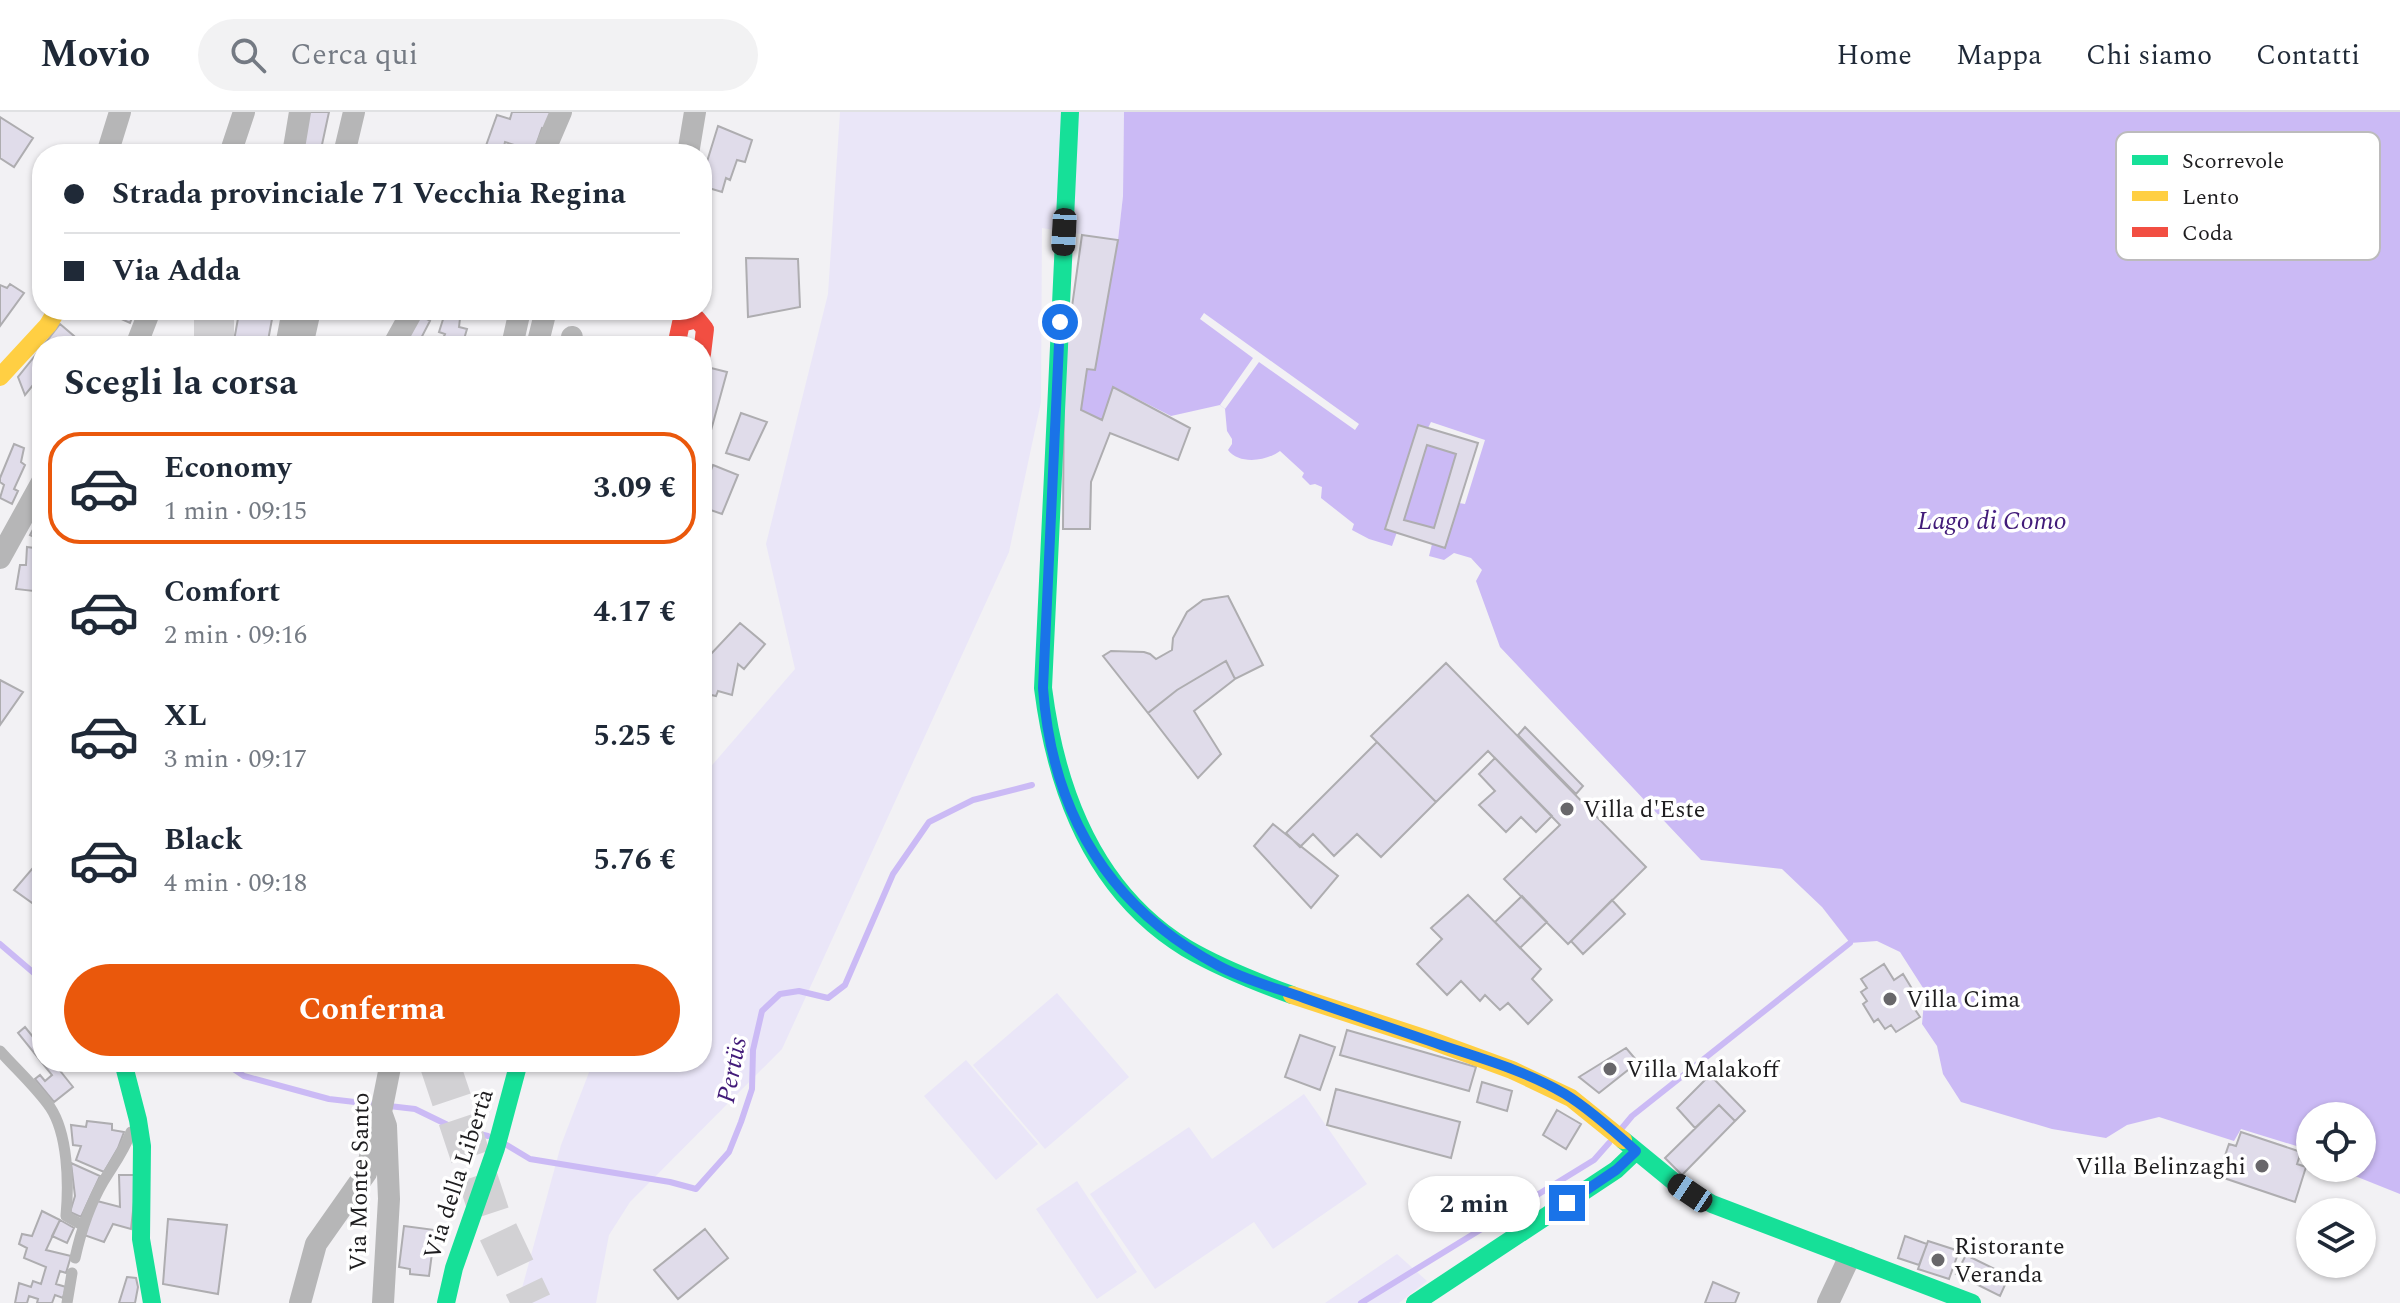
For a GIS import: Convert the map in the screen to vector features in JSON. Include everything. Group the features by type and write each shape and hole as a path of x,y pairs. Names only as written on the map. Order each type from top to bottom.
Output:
{"street":[{"path":"110,144 120,112"},
{"path":"233,144 244,112"},
{"path":"295,144 300,112"},
{"path":"346,144 354,112"},
{"path":"547,144 561,112"},
{"path":"690,144 695,112"},
{"path":"1070,112 1043,688 1046,726 1055,766 1080,832 1119,889 1147,918 1176,941 1221,967 1517,1071 1566,1095 1666,1176 1701,1198 1849,1258 1972,1303"},
{"path":"38,336 51,320"},
{"path":"0,377 32,342"},
{"path":"0,558 32,500"},
{"path":"126,1072 142,1146 141,1239 152,1303"},
{"name":"Via Monte Santo","path":"383,1303 389,1199 386,1126 381,1112 389,1072"},
{"name":"Via della Libertà","path":"446,1303 454,1268 498,1141 516,1072"},
{"path":"300,1303 316,1244 366,1173 381,1112"},
{"path":"1415,1303 1616,1170 1631,1146"},
{"path":"1828,1303 1849,1258"}],"lane":[{"path":"0,1051 49,1106 61,1130 69,1193 66,1216 82,1225"},
{"path":"75,1258 82,1225 138,1120"},
{"path":"67,1303 72,1273"}],"shaded area":[{"path":"840,112 1124,112 1123,196 1118,240 1042,228 1041,402 1009,552 782,1049 630,1202 609,1235 596,1303 518,1303 561,1145 589,1072 712,1072 712,765 795,669 766,544 828,294"},
{"path":"1057,993 1129,1077 1045,1149 973,1065"},
{"path":"966,1060 1038,1144 996,1180 924,1096"},
{"path":"1304,1094 1367,1184 1273,1249 1254,1222 1155,1289 1090,1194 1189,1127 1212,1159"},
{"path":"1077,1181 1137,1272 1097,1299 1036,1209"},
{"path":"1397,1254 1427,1281 1399,1303 1325,1303"}],"water":[{"name":"Lago di Como","path":"1124,112 2400,112 2400,1194 2370,1182 2376,1182 2376,1102 2296,1102 2296,1146 2241,1129 2234,1141 2159,1117 2127,1125 2106,1138 2052,1129 1961,1102 1943,1074 1937,1046 1922,1024 1925,991 1900,952 1877,941 1850,943 1822,907 1782,869 1701,860 1500,647 1476,581 1482,570 1471,558 1454,553 1444,560 1429,556 1432,544 1459,503 1465,504 1485,440 1431,422 1428,428 1418,425 1385,528 1397,532 1392,546 1352,530 1354,524 1321,498 1322,487 1310,485 1302,477 1304,473 1280,451 1253,460 1233,455 1228,450 1232,439 1227,431 1225,409 1220,405 1171,416 1114,387 1102,420 1081,410 1087,369 1094,370 1123,196"},
{"path":"1427,445 1456,454 1434,528 1404,520"}],"pier":[{"path":"1204,313 1359,424 1355,430 1259,362 1225,409 1220,405 1253,358 1200,319"}],"building":[{"path":"306,112 329,112 322,144 303,144"},
{"path":"512,112 555,112 548,130 542,128 536,144 487,144 497,115 510,119"},
{"path":"0,117 33,138 14,167 0,158"},
{"path":"718,126 752,140 745,162 737,160 722,192 712,189 712,146"},
{"path":"1082,235 1118,240 1095,370 1087,369 1081,410 1102,420 1113,387 1190,428 1178,460 1110,433 1091,482 1090,529 1063,529 1064,364"},
{"path":"746,258 798,259 800,307 748,317"},
{"path":"10,284 24,293 0,326 0,285 7,288"},
{"path":"238,320 272,320 269,336 235,336"},
{"path":"412,320 430,321 422,336 404,336"},
{"path":"443,320 460,320 459,327 467,329 465,336 444,336 439,332"},
{"path":"60,324 74,336 51,336"},
{"path":"32,360 32,386 25,395 18,377"},
{"path":"712,368 727,372 712,427"},
{"path":"741,413 767,422 749,460 726,453"},
{"path":"1418,425 1478,443 1445,548 1385,529","holes":["1427,445 1456,454 1434,528 1404,520"]},
{"path":"14,444 24,448 21,462 25,465 14,489 18,491 12,504 0,498 4,485 0,478"},
{"path":"713,465 738,475 722,514 712,510"},
{"path":"27,547 32,548 32,591 16,589 20,565 26,565"},
{"path":"1228,596 1263,665 1235,679 1226,661 1177,690 1148,713 1103,656 1111,651 1144,652 1156,659 1172,650 1173,638 1187,612 1203,600"},
{"path":"740,623 765,644 744,669 738,664 732,695 718,691 716,696 712,695 712,653"},
{"path":"1226,661 1235,679 1194,711 1221,754 1198,778 1148,713 1177,690"},
{"name":"Villa d'Este","path":"1446,663 1646,867 1568,944 1504,879 1560,825 1488,751 1436,802 1371,736"},
{"path":"0,680 23,692 0,725"},
{"path":"1525,727 1583,786 1576,794 1518,735"},
{"path":"1377,742 1436,802 1381,857 1357,834 1334,856 1313,834 1300,847 1286,833"},
{"path":"1495,758 1552,816 1536,832 1521,817 1506,832 1479,805 1495,791 1479,774"},
{"path":"1273,824 1338,876 1311,908 1254,846"},
{"path":"32,869 32,903 14,890"},
{"path":"1468,895 1541,969 1532,979 1552,1000 1528,1024 1508,1003 1500,1010 1485,995 1480,1001 1461,981 1447,995 1417,964 1442,939 1431,928"},
{"path":"1522,896 1547,922 1520,948 1495,922"},
{"path":"1612,900 1625,914 1583,954 1571,941"},
{"name":"Villa Cima","path":"1884,964 1894,980 1903,974 1917,997 1910,1002 1920,1017 1896,1032 1891,1025 1885,1029 1878,1019 1874,1022 1863,1004 1867,1001 1861,992 1867,988 1861,979"},
{"path":"25,1027 32,1036 32,1050 18,1033"},
{"path":"1347,1030 1476,1067 1469,1091 1340,1055"},
{"path":"1300,1035 1335,1047 1320,1090 1285,1077"},
{"name":"Villa Malakoff","path":"1626,1048 1638,1062 1599,1093 1579,1077"},
{"path":"50,1072 61,1072 73,1087 54,1102 35,1079 40,1075 45,1081 52,1075"},
{"path":"1710,1075 1745,1111 1735,1121 1719,1105 1695,1128 1677,1108"},
{"path":"1482,1082 1512,1091 1507,1111 1477,1102"},
{"path":"1336,1089 1460,1122 1451,1158 1327,1125"},
{"path":"1719,1105 1735,1121 1682,1175 1665,1158"},
{"path":"1557,1110 1581,1124 1566,1149 1543,1135"},
{"path":"87,1121 112,1124 112,1130 124,1132 104,1172 76,1160 81,1146 73,1145 71,1125 86,1127"},
{"name":"Villa Belinzaghi","path":"2241,1132 2296,1150 2296,1182 2301,1182 2295,1202 2218,1176 2229,1144 2236,1146"},
{"path":"71,1163 100,1176 81,1217 70,1212 75,1196"},
{"path":"119,1175 137,1175 131,1229 113,1224 104,1242 84,1235 97,1201 120,1207"},
{"path":"42,1211 60,1220 46,1250 71,1256 66,1273 60,1271 56,1284 66,1287 63,1298 55,1295 52,1303 37,1303 38,1299 29,1296 27,1303 15,1303 19,1283 31,1287 33,1281 41,1284 46,1267 24,1258 27,1248 19,1244 22,1234 32,1236"},
{"path":"168,1219 227,1225 218,1294 163,1284"},
{"path":"60,1220 74,1228 67,1243 52,1236"},
{"path":"404,1226 435,1230 429,1276 410,1274 410,1269 399,1267"},
{"path":"705,1229 728,1258 678,1299 654,1270"},
{"path":"1905,1236 1927,1244 1919,1265 1898,1258"},
{"path":"1928,1241 1959,1251 1949,1279 1918,1269"},
{"path":"1966,1255 2009,1276 2000,1296 1956,1274"},
{"path":"127,1277 136,1278 135,1303 119,1303"},
{"path":"1713,1282 1739,1293 1735,1303 1705,1303"}],"waterway":[{"name":"Pertüs","path":"505,1144 530,1159 696,1189 729,1152 741,1122 752,1089 753,1050 762,1011 780,994 799,991 828,998 845,985 893,874 929,822 973,800 1032,785"},
{"path":"1622,1128 1632,1116 1850,943"},
{"name":"Pertüs","path":"0,944 32,971"},
{"name":"Pertüs","path":"238,1072 329,1099 372,1104"},
{"name":"Pertüs","path":"389,1106 415,1109 454,1128 488,1136"},
{"path":"1361,1303 1594,1160 1609,1143"}],"tunnel":[{"path":"214,320 214,336"},
{"path":"442,1072 490,1215 532,1303"}],"traffic: fast":[{"path":"1070,112 1043,688 1058,764 1084,835 1103,868 1126,898 1154,925 1186,948 1238,974 1292,995"},
{"path":"126,1072 142,1146 141,1239 152,1303"},
{"path":"446,1303 454,1268 496,1148 516,1072"},
{"path":"1623,1140 1673,1181 1712,1204 1972,1303"},
{"path":"1415,1303 1616,1170 1636,1151"}],"traffic: slow":[{"path":"38,336 51,320"},
{"path":"0,377 32,342"},
{"path":"1292,995 1512,1070 1571,1098 1623,1140"}],"traffic: jam":[{"path":"678,336 681,323 693,320"},
{"path":"698,320 705,329 704,336"}],"place":[{"name":"Villa d'Este","path":"1567,809"},
{"name":"Villa Cima","path":"1890,999"},
{"name":"Villa Malakoff","path":"1610,1069"},
{"name":"Villa Belinzaghi","path":"2262,1166"},
{"name":"Ristorante Veranda","path":"1938,1260"}],"route":[{"path":"1060,322 1043,688 1046,726 1055,766 1080,832 1119,889 1147,918 1176,941 1221,967 1517,1071 1566,1095 1636,1151 1616,1170 1567,1203"}]}
